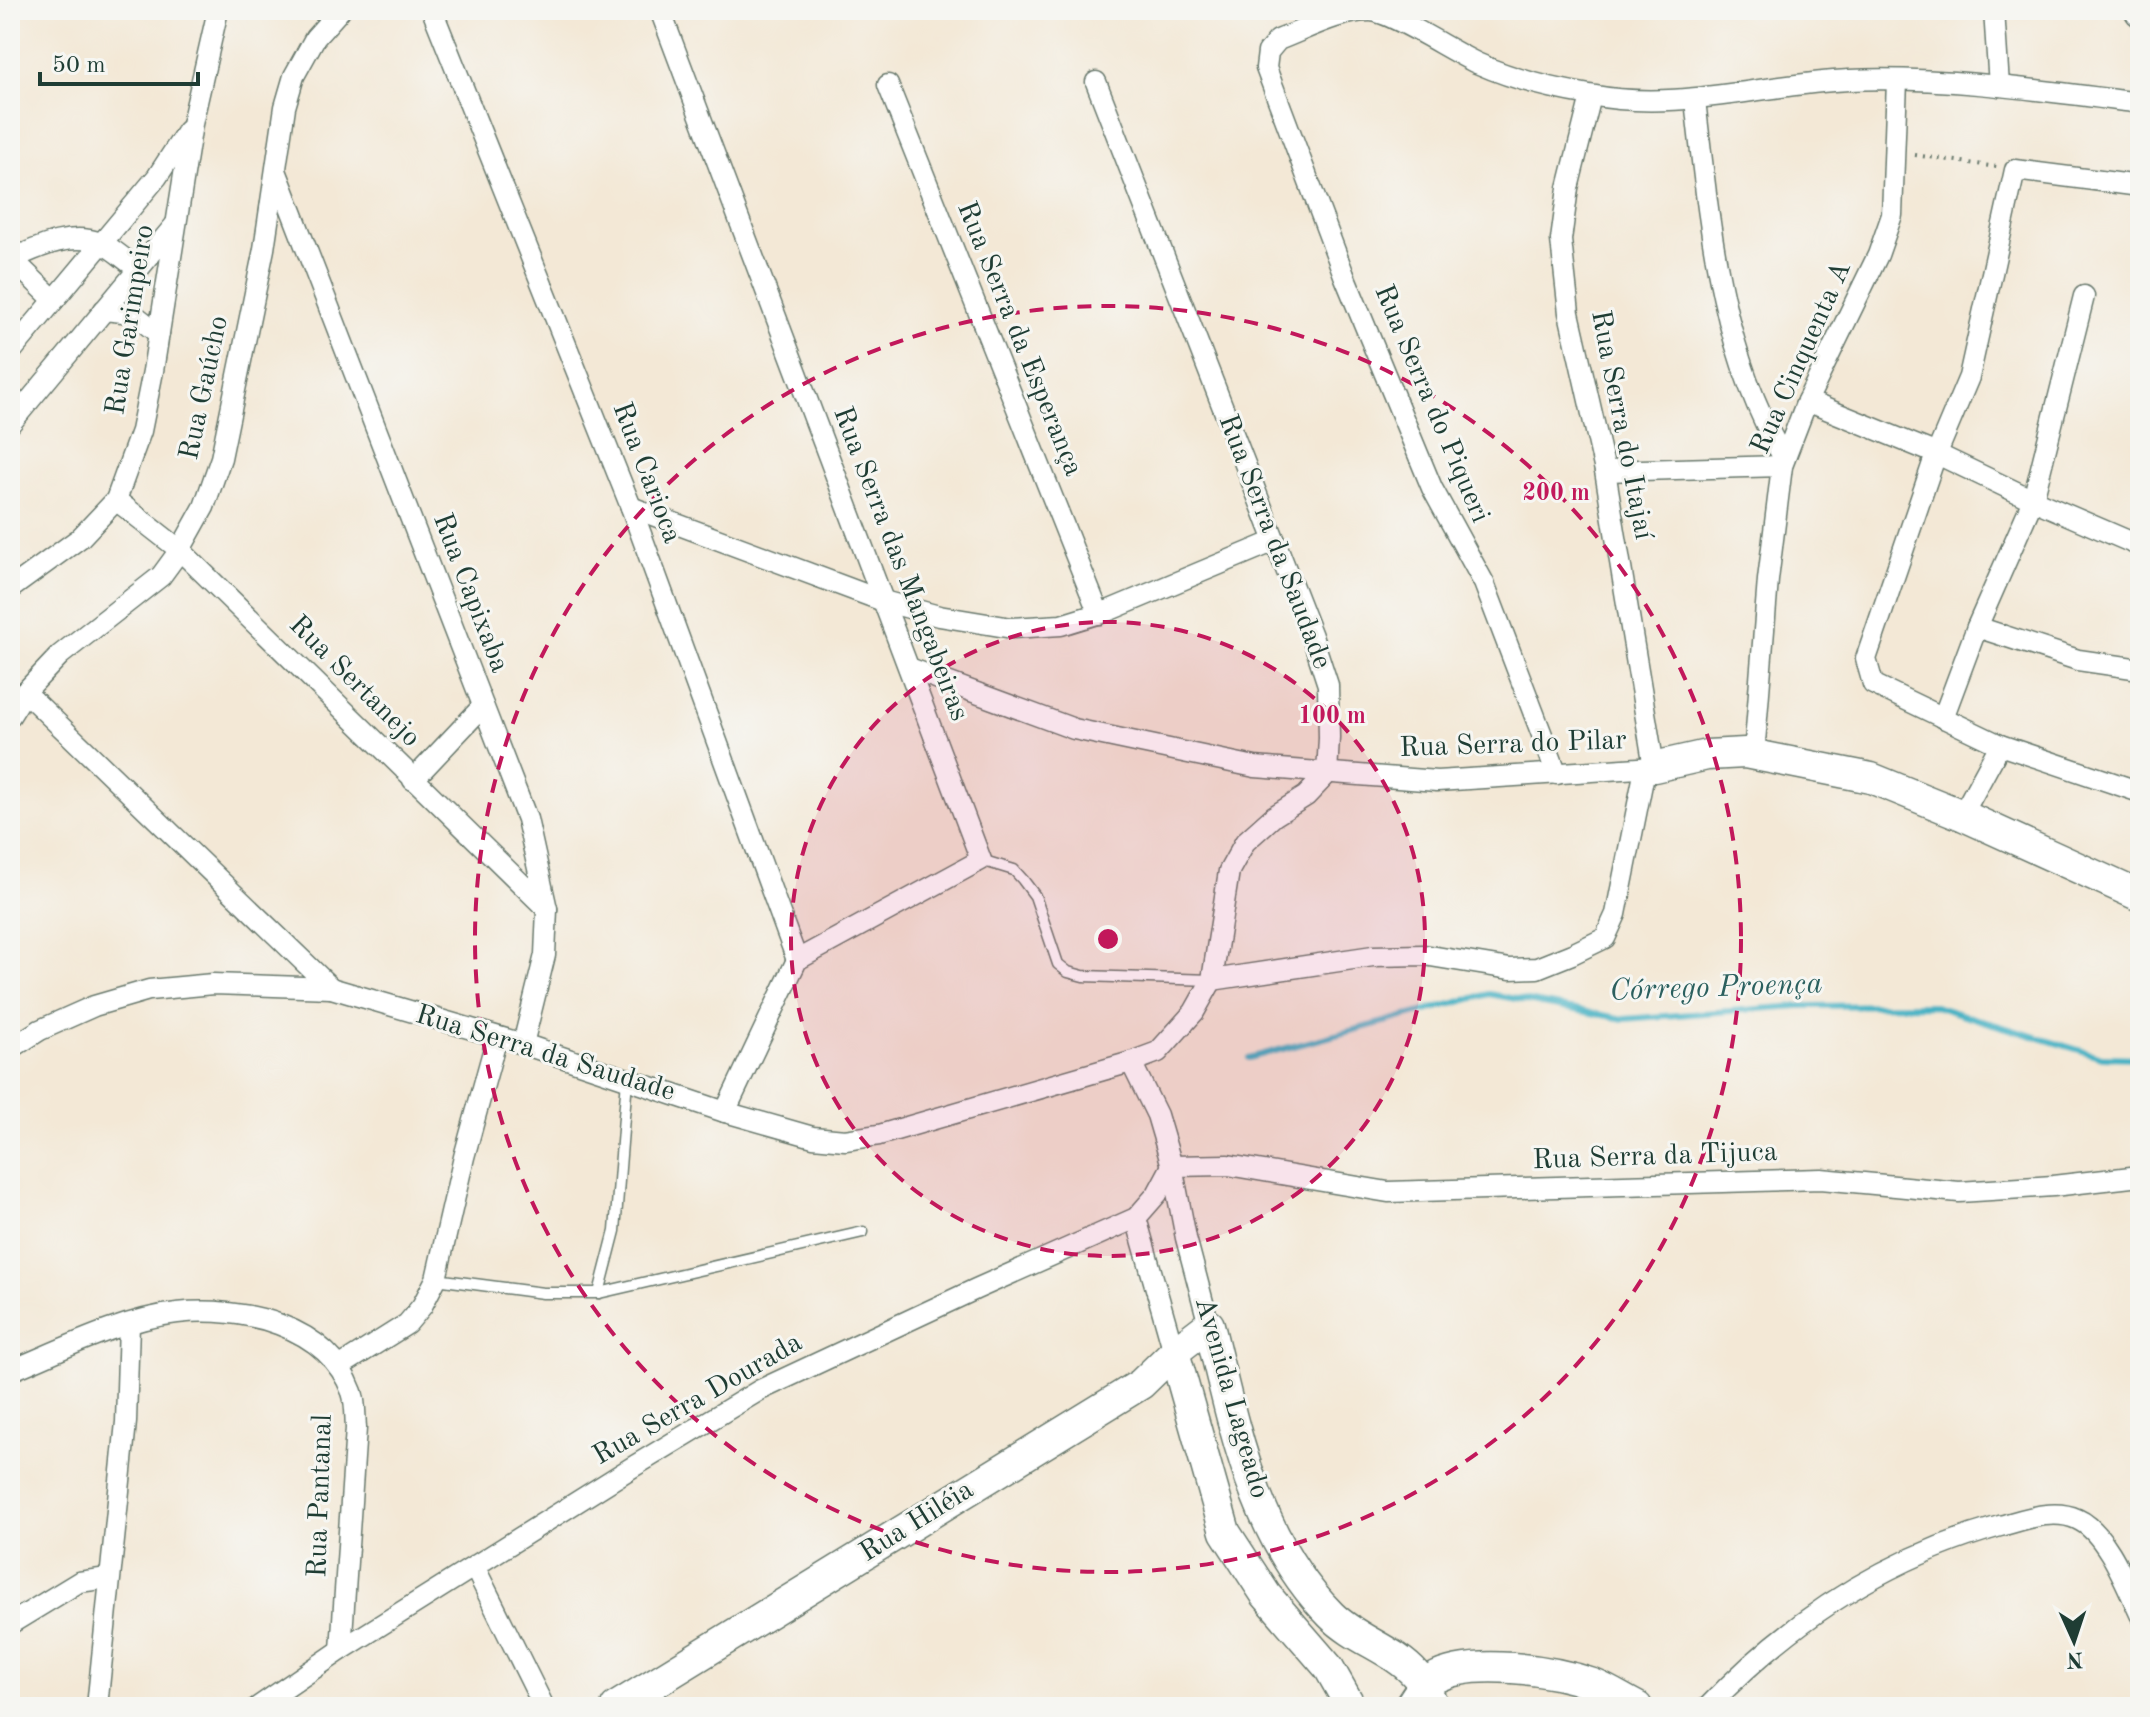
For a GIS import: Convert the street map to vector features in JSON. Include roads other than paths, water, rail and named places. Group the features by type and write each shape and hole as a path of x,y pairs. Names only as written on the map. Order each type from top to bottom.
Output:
{"main road":[{"path":"1649,768 1707,755 1745,753 1871,778 1962,815 2140,896"},
{"name":"Rua Hiléia","path":"616,1707 1141,1384 1174,1352 1209,1325"},
{"name":"Avenida Lageado","path":"1209,1325 1237,1438 1271,1530 1313,1595 1333,1617 1365,1642 1405,1665 1422,1700"},
{"name":"Avenida Lageado","path":"1174,1352 1225,1532 1239,1558 1266,1595 1329,1668 1351,1707"},
{"path":"1422,1700 1454,1671 1472,1668 1553,1673 1594,1685 1637,1707"}],"street":[{"name":"Rua Garimpeiro","path":"10,589 80,538 116,500 141,431 192,124 218,10"},
{"name":"Rua Gaúcho","path":"10,716 25,692 60,655 161,576 204,507 221,458 294,76 315,38 340,10"},
{"name":"Rua Carioca","path":"432,10 631,507 797,960"},
{"name":"Rua Serra das Mangabeiras","path":"660,10 981,860"},
{"path":"1994,10 1999,86"},
{"name":"Rua Serra do Piqueri","path":"1557,774 1484,583 1432,488 1344,275 1266,68 1268,52 1278,40 1345,14 1376,11 1480,65 1591,96"},
{"path":"1591,96 1695,100 1851,80 1999,86 2140,103"},
{"name":"Rua Cinquenta A","path":"1754,755 1768,580 1783,462 1807,401 1883,242 1892,215 1897,81"},
{"name":"Rua Serra da Saudade","path":"1096,82 1312,636 1328,685 1327,774"},
{"name":"Rua Serra da Esperança","path":"888,85 1099,614"},
{"name":"Rua Serra do Itajaí","path":"1591,96 1568,188 1561,240 1569,313 1605,471 1649,768"},
{"path":"1605,471 1783,462 1768,432 1737,347 1710,229 1695,100"},
{"path":"10,353 157,177 192,124"},
{"path":"2140,186 2015,170 1969,377 1937,454 1866,659 1873,684 1943,718 2000,745 2140,792"},
{"name":"Rua Capixaba","path":"277,173 527,819 547,909 545,955 523,1044"},
{"path":"10,424 175,225"},
{"path":"54,300 11,260 57,241 75,239 101,243 137,268"},
{"path":"1943,718 1977,627 2033,500 2084,296"},
{"path":"104,310 132,313 159,334"},
{"path":"1807,401 1937,454 2140,546"},
{"name":"Rua Sertanejo","path":"116,500 180,550 547,909"},
{"path":"631,507 883,601 939,616 1012,628 1061,625 1099,614 1275,541"},
{"path":"1977,627 2078,660 2140,669"},
{"name":"Rua Serra do Pilar","path":"909,668 1074,729 1255,767 1437,781 1649,768"},
{"path":"25,692 331,988"},
{"path":"413,780 483,706"},
{"path":"1962,815 2000,745"},
{"path":"1212,980 1373,956 1424,955 1510,969 1537,968 1605,938 1616,914 1649,768"},
{"path":"1172,1166 1157,1115 1131,1062 1158,1052 1194,1012 1212,980 1229,871 1245,842 1274,816 1306,796 1327,774"},
{"path":"725,1112 797,960 981,860"},
{"name":"Rua Serra da Saudade","path":"10,1049 40,1030 94,1006 149,990 213,984 331,988 523,1044 725,1112 813,1137 845,1140 879,1135 1131,1062"},
{"path":"339,1367 407,1324 422,1306 436,1279 464,1157 497,1037"},
{"name":"Rua Serra da Tijuca","path":"1172,1166 1228,1165 1388,1192 1821,1179 1959,1192 2140,1176"},
{"name":"Rua Serra Dourada","path":"258,1707 341,1650 760,1390 1136,1218 1157,1194 1172,1166"},
{"name":"Avenida Lageado","path":"1172,1166 1186,1238 1209,1325"},
{"name":"Avenida Lageado","path":"1136,1218 1174,1352"},
{"name":"Rua Pantanal","path":"10,1371 129,1324 176,1313 220,1313 269,1320 319,1344 339,1367 353,1394 356,1428 341,1650"},
{"path":"97,1707 126,1422 129,1324"},
{"path":"1708,1707 1746,1668 1802,1621 1875,1575 1964,1537 2046,1515 2068,1515 2095,1531 2125,1581 2140,1614"},
{"path":"475,1568 544,1707"},
{"path":"10,1624 79,1582 108,1578"}],"lane":[{"path":"981,860 1014,870 1023,880 1035,896 1058,964 1068,972 1083,976 1212,980"},
{"path":"599,1293 615,1231 627,1079"},
{"path":"436,1279 543,1293 599,1293 863,1232"}],"waterway":[{"name":"Córrego Proença","path":"1249,1058 1489,994 1624,1019 1798,1006 1931,1005 2102,1057 2140,1058"}]}
